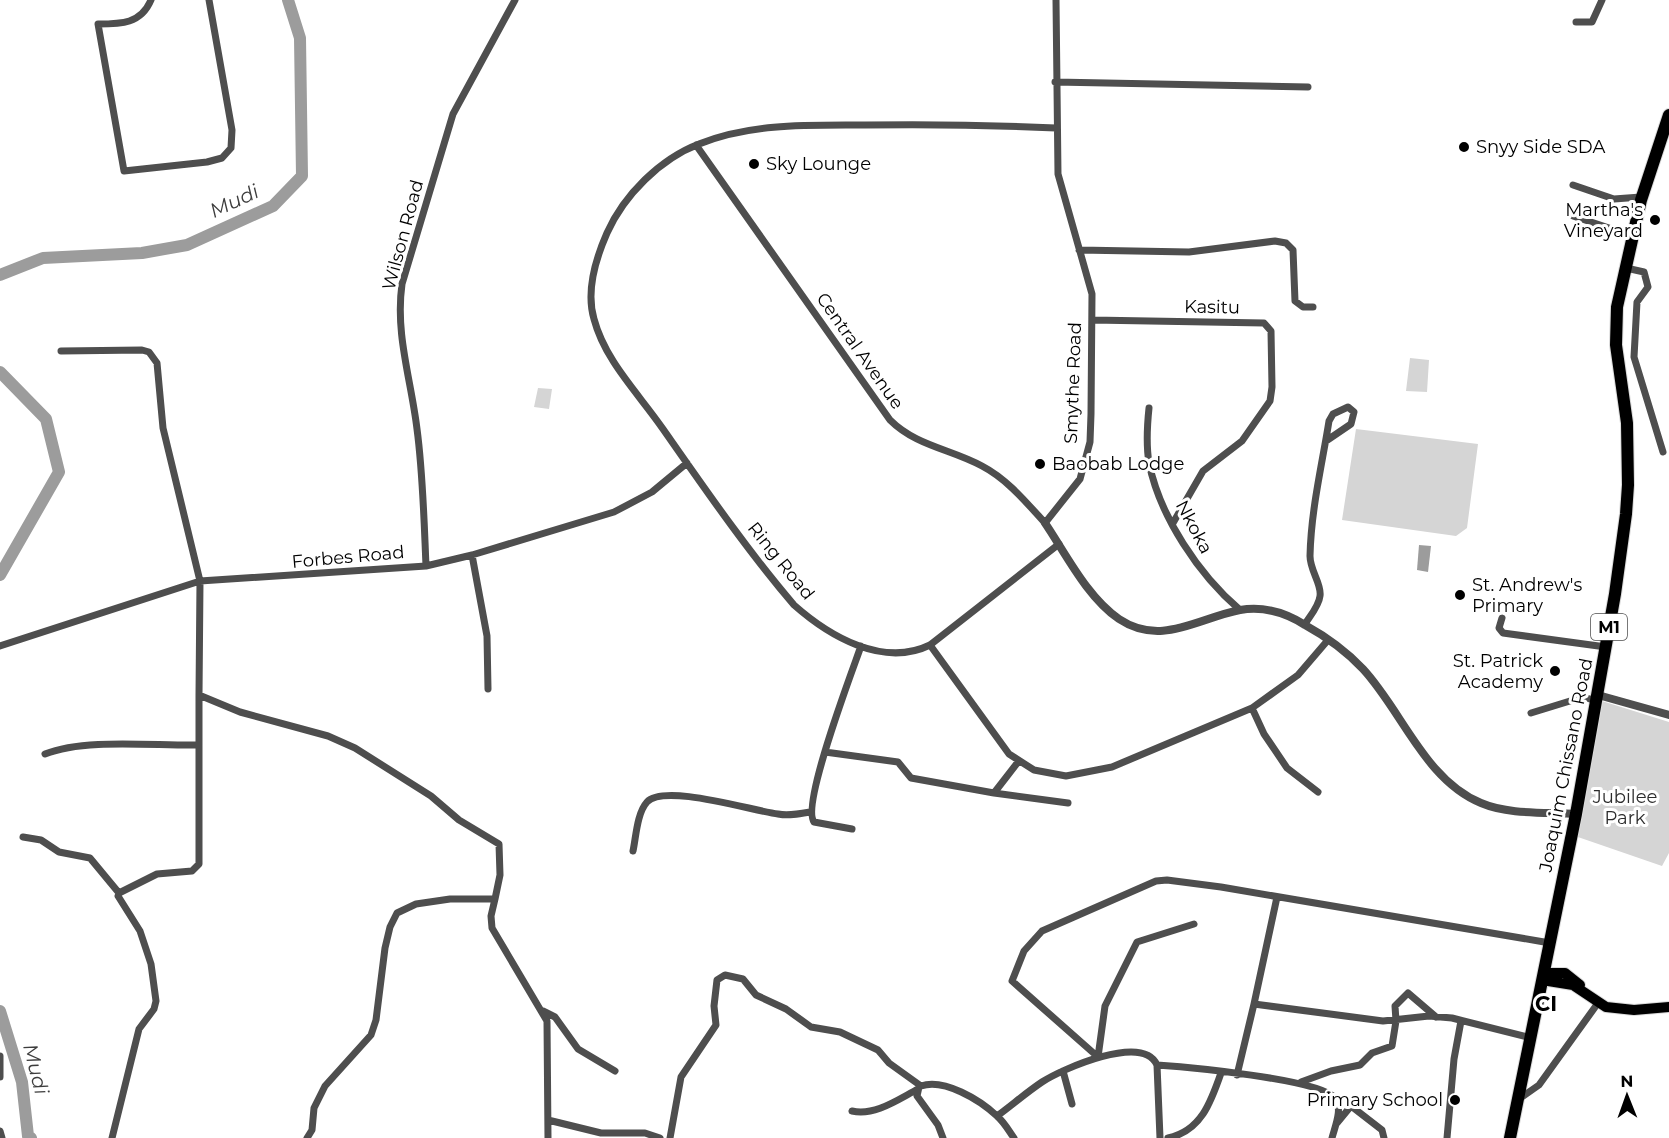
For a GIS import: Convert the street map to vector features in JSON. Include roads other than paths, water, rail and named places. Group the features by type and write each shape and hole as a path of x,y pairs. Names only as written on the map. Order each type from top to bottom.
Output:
{"highway":[{"name":"Joaquim Chissano Road","path":"1510,1138 1532,1039 1597,698 1628,485 1627,423 1615,325 1641,197 1669,115"}],"main road":[{"path":"1543,977 1565,973 1575,978 1594,1000 1617,1009 1669,1007"}],"street":[{"path":"151,0 145,13 130,23 98,24 124,171 207,162 222,158 231,148 231,130 209,0"},
{"name":"Wilson Road","path":"426,566 417,428 400,337 399,308 402,284 453,114 515,0"},
{"name":"Smythe Road","path":"1045,523 1073,490 1087,458 1092,414 1092,294 1058,174 1055,82 1056,0"},
{"path":"1576,22 1592,22 1602,0"},
{"path":"1055,82 1308,87"},
{"name":"Ring Road","path":"1056,128 908,124 766,128 717,137 673,157 635,189 612,222 600,248 591,302 600,337 630,385 794,605 815,623 861,646 887,653 916,652 930,645 1059,544"},
{"name":"Central Avenue","path":"696,145 890,420 900,430 921,442 990,470 1017,493 1045,523"},
{"path":"1573,185 1614,199 1641,197"},
{"path":"1573,216 1633,236"},
{"path":"1079,250 1189,252 1275,241 1286,243 1293,250 1295,301 1303,307 1313,307"},
{"path":"1626,268 1644,272 1648,287 1637,302 1634,357 1663,452"},
{"name":"Kasitu","path":"1092,320 1264,323 1271,331 1270,401 1247,436 1203,471 1173,523"},
{"path":"61,351 142,350 149,352 158,363 163,428 200,581 199,864 192,871 158,874 119,893"},
{"path":"1305,624 1320,597 1312,573 1310,554 1326,441 1333,414 1348,407 1354,412 1351,424 1326,441"},
{"name":"Nkoka","path":"1149,408 1147,439 1149,464 1173,523 1203,575 1240,610"},
{"name":"Forbes Road","path":"0,646 200,581 426,566 472,555 614,512 652,492 687,464"},
{"path":"1045,523 1096,597 1117,618 1135,628 1158,631 1182,629 1240,610 1272,611 1305,624 1362,669 1437,769 1469,798 1497,808 1576,814"},
{"path":"472,555 487,636 488,688"},
{"path":"1502,618 1499,628 1503,633 1606,646"},
{"path":"930,645 996,740 1018,762 1051,775 1088,773 1112,767 1252,708 1298,675 1328,640"},
{"path":"852,829 814,822 810,812 825,752 861,646"},
{"path":"199,695 240,711 328,736 355,748 432,796 459,820 499,844 500,875 491,916 492,928 543,1011 549,1032 548,1138"},
{"path":"1532,713 1583,697 1597,698 1669,715"},
{"path":"1252,708 1264,734 1287,768 1318,792"},
{"path":"45,754 55,750 109,745 199,745"},
{"path":"825,752 898,762 911,778 1068,803"},
{"path":"994,793 1018,762"},
{"path":"633,851 642,810 647,801 654,797 695,798 778,815 810,812"},
{"path":"23,837 41,840 59,852 90,858 119,893 121,903 140,931 151,964 156,1001 154,1010 139,1029 112,1138"},
{"path":"1098,1057 1012,981 1024,951 1042,931 1156,881 1167,880 1210,885 1550,943"},
{"path":"1237,1075 1277,897"},
{"path":"307,1138 312,1130 314,1108 325,1086 371,1035 376,1020 385,948 390,927 398,913 416,904 450,899 495,899"},
{"path":"1098,1057 1105,1006 1137,942 1194,924"},
{"path":"670,1138 678,1086 716,1025 714,1006 717,980 725,975 743,979 756,995 786,1009 811,1027 840,1032 878,1050 889,1063 920,1087"},
{"path":"1298,1083 1331,1071 1360,1065 1372,1053 1392,1046 1396,1021 1395,1006 1408,993 1436,1017"},
{"path":"1519,1099 1539,1085 1594,1000"},
{"path":"1254,1004 1396,1021 1436,1017 1532,1039"},
{"path":"543,1011 555,1017 578,1049 615,1071"},
{"path":"1447,1138 1454,1059 1461,1021"},
{"path":"997,1116 1043,1082 1063,1071 1098,1057 1131,1051 1148,1055 1157,1065 1160,1138"},
{"path":"0,1056 0,1077"},
{"path":"1157,1065 1310,1084 1334,1097 1338,1106 1337,1124 1332,1138"},
{"path":"1063,1071 1072,1104"},
{"path":"1168,1138 1187,1131 1202,1119 1221,1073"},
{"path":"852,1111 862,1113 878,1110 920,1087 935,1084 956,1090 997,1116 1014,1138"},
{"path":"920,1087 917,1096 938,1125 943,1138"},
{"path":"1337,1124 1351,1106 1382,1130 1384,1138"},
{"path":"548,1120 601,1133 645,1133 660,1138"},
{"path":"0,1131 2,1138"}],"waterway":[{"name":"Mudi","path":"0,275 43,258 142,253 187,245 273,206 302,176 300,38 288,0"},
{"name":"Mudi","path":"0,372 46,419 59,472 0,575"},
{"name":"Mudi","path":"0,1011 22,1082 28,1136 31,1138"}],"place":[{"name":"Snyy Side SDA","path":"1464,147"},
{"name":"Sky Lounge","path":"754,164"},
{"name":"Martha's Vineyard","path":"1655,220"},
{"name":"Baobab Lodge","path":"1040,464"},
{"name":"St. Andrew's Primary","path":"1460,595"},
{"name":"St. Patrick Academy","path":"1555,671"},
{"name":"Primary School","path":"1455,1100"}],"district":[{"name":"CI","path":"1546,1004"}],"park label":[{"name":"Jubilee Park","path":"1625,807"}]}
